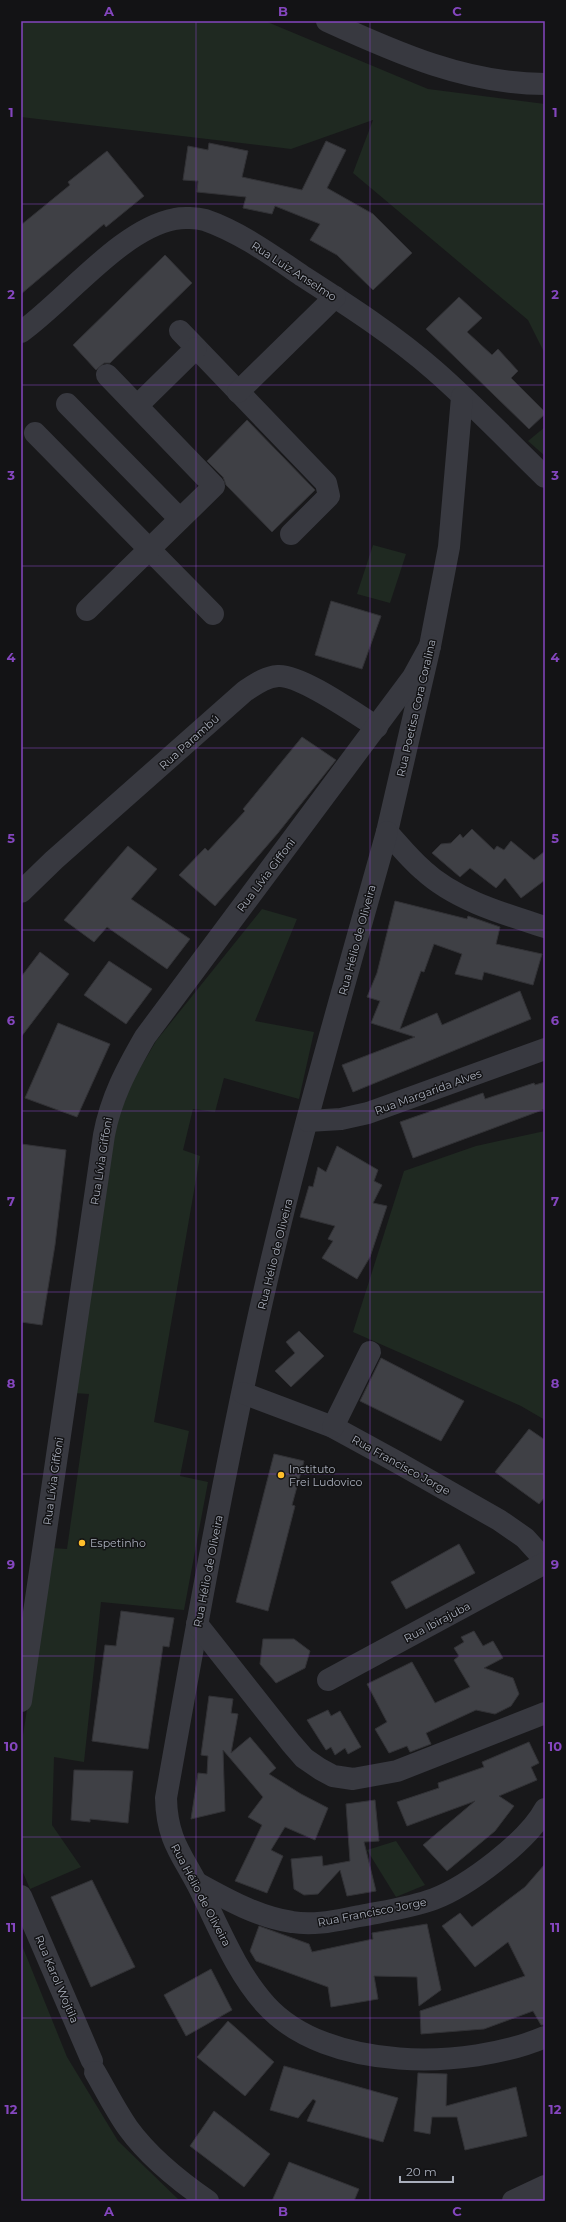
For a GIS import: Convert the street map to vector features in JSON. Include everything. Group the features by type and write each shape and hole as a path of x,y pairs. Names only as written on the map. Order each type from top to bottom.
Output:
{"street":[{"path":"327,21 423,62 496,81 545,84"},
{"name":"Rua Luiz Anselmo","path":"21,332 39,319 127,240 152,227 176,218 203,220 228,231 263,250 335,297 411,350 545,477"},
{"path":"238,392 335,297"},
{"path":"180,331 326,483 329,496 291,534"},
{"path":"137,406 196,348"},
{"path":"87,610 214,486 108,375"},
{"name":"Rua Poetisa Cora Coralina","path":"387,832 430,646 449,547 462,397"},
{"path":"67,404 180,519"},
{"path":"36,433 148,551 213,614"},
{"name":"Rua Lívia Giffoni","path":"21,1701 104,1135 108,1115 118,1085 145,1037 413,678 430,646"},
{"name":"Rua Parambú","path":"21,892 54,860 245,692 262,680 280,676 300,680 377,727"},
{"path":"387,832 423,871 447,888 509,916 545,927"},
{"name":"Rua Hélio de Oliveira","path":"387,832 308,1121 268,1276 197,1624 166,1798 166,1820 172,1840 180,1857 197,1883 240,1971 266,2006 286,2023 316,2040 335,2048 367,2054 437,2060 502,2051 545,2037"},
{"name":"Rua Margarida Alves","path":"308,1121 341,1119 368,1113 545,1049"},
{"path":"333,1428 370,1352"},
{"name":"Rua Francisco Jorge","path":"243,1393 333,1428 499,1520 525,1538 545,1560"},
{"name":"Rua Ibirajuba","path":"328,1680 545,1563"},
{"path":"197,1624 304,1758 333,1776 353,1779 397,1771 545,1713"},
{"name":"Rua Francisco Jorge","path":"197,1883 234,1904 291,1922 313,1924 415,1905 436,1898 460,1885 508,1852 527,1833 545,1809"},
{"name":"Rua Karol Wojtila","path":"21,1896 94,2067 128,2128 164,2168 208,2201"},
{"path":"513,2201 545,2186"}],"shaded area":[{"path":"21,21 265,21 428,89 545,104 545,354 528,320 353,173 373,120 291,149 21,117"},
{"path":"545,427 545,456 528,441"},
{"path":"373,545 406,554 390,603 357,594"},
{"path":"262,909 297,919 255,1021 314,1032 299,1099 224,1078 215,1112 193,1109 183,1150 200,1156 154,1422 189,1431 180,1476 208,1482 184,1610 101,1602 84,1762 54,1757 52,1825 81,1867 30,1889 21,1868 21,1748 52,1548 67,1549 89,1394 73,1393 119,1104 156,1041"},
{"path":"545,1131 545,1420 521,1406 353,1332 404,1171 476,1146"},
{"path":"396,1841 425,1885 396,1897 367,1850"},
{"path":"21,1943 67,2057 118,2141 180,2201 21,2201"}],"building":[{"path":"326,141 346,150 327,188 373,214 412,253 373,290 337,255 310,240 320,224 275,206 272,214 243,208 246,197 197,192 198,181 183,180 188,146 208,150 209,143 248,151 242,177 302,190"},
{"path":"107,151 144,196 106,227 104,224 21,294 21,225 70,185 68,182"},
{"path":"165,255 192,283 110,363 104,363 96,370 73,345"},
{"path":"459,297 482,318 467,332 492,355 498,349 518,371 511,378 545,412 545,414 529,429 426,329"},
{"path":"247,420 315,490 272,532 226,485 223,477 207,461"},
{"path":"331,601 381,616 362,669 315,655"},
{"path":"302,737 336,760 278,833 215,906 179,875 205,848 208,851 245,811 243,809"},
{"path":"472,829 494,850 497,846 504,850 511,841 534,860 545,851 545,880 521,898 505,878 496,888 470,868 460,877 432,853 441,844 451,843 460,834 463,838"},
{"path":"128,846 157,869 131,899 190,939 167,969 107,927 94,942 64,920"},
{"path":"395,901 467,919 468,916 500,927 496,944 542,954 533,985 484,972 482,980 455,974 462,954 434,944 424,972 421,971 400,1029 437,1013 442,1025 520,991 531,1019 353,1092 342,1065 415,1037 371,1023 380,1001 367,997 377,973"},
{"path":"40,952 69,974 21,1037 21,977"},
{"path":"109,961 152,989 126,1024 84,995"},
{"path":"58,1023 110,1044 77,1117 25,1098"},
{"path":"545,1082 545,1109 413,1158 400,1122 483,1093 485,1099 534,1083 535,1085"},
{"path":"21,1144 66,1150 55,1245 42,1325 21,1322"},
{"path":"337,1146 378,1170 374,1181 382,1185 373,1203 387,1206 370,1257 357,1279 322,1258 333,1241 328,1239 335,1226 300,1217 309,1186 313,1187 318,1167 326,1172"},
{"path":"299,1331 324,1356 291,1387 275,1371 295,1353 286,1342"},
{"path":"381,1358 464,1401 441,1441 360,1401"},
{"path":"529,1429 545,1440 545,1497 539,1504 495,1472"},
{"path":"274,1454 304,1461 292,1505 295,1506 268,1611 236,1602"},
{"path":"459,1544 475,1573 406,1609 391,1582"},
{"path":"121,1611 174,1618 169,1647 163,1646 148,1749 92,1741 105,1645 116,1646"},
{"path":"474,1631 483,1646 493,1641 503,1658 484,1668 513,1678 519,1694 511,1706 495,1714 476,1710 426,1733 431,1744 410,1752 407,1746 389,1753 375,1729 387,1722 367,1684 412,1662 435,1703 470,1687 454,1660 459,1656 454,1648 464,1642 461,1637"},
{"path":"263,1639 294,1639 310,1651 305,1668 276,1683 260,1664"},
{"path":"209,1696 233,1699 231,1713 238,1714 231,1753 250,1737 276,1768 269,1774 301,1794 328,1808 315,1840 285,1827 271,1850 283,1856 267,1893 235,1881 262,1825 248,1817 263,1797 223,1750 225,1811 191,1819 198,1773 207,1774 208,1756 201,1755"},
{"path":"328,1710 331,1716 340,1711 361,1747 348,1754 345,1748 335,1755 331,1747 326,1750 307,1720"},
{"path":"529,1742 539,1763 531,1767 537,1780 499,1796 514,1806 495,1831 447,1871 423,1845 475,1801 407,1826 397,1802 439,1788 438,1783 484,1767 482,1762"},
{"path":"74,1770 133,1771 128,1823 90,1819 90,1822 71,1820"},
{"path":"375,1800 379,1841 364,1842 376,1891 347,1896 340,1870 318,1894 304,1895 294,1889 291,1859 322,1856 323,1866 350,1861 346,1804"},
{"path":"545,1864 545,2025 541,2025 533,2011 484,2029 421,2034 420,2011 525,1976 508,1942 475,1967 442,1926 460,1913 472,1927 525,1887"},
{"path":"92,1880 135,1967 91,1987 51,1897"},
{"path":"427,1924 441,1990 419,2006 417,1977 374,1976 378,1999 331,2007 328,1987 256,1961 250,1951 259,1926 309,1944 312,1952 373,1939 372,1933"},
{"path":"211,1969 232,2010 186,2036 164,1995"},
{"path":"228,2021 274,2062 245,2096 197,2057"},
{"path":"284,2066 398,2098 383,2142 307,2121 316,2101 313,2099 298,2118 270,2110"},
{"path":"418,2073 447,2074 446,2106 516,2087 527,2136 465,2150 457,2117 432,2117 430,2134 414,2131"},
{"path":"214,2111 270,2154 244,2187 190,2146"},
{"path":"289,2162 359,2189 354,2201 272,2201"}],"place":[{"name":"Instituto Frei Ludovico","path":"281,1475"},
{"name":"Espetinho","path":"82,1543"}]}
